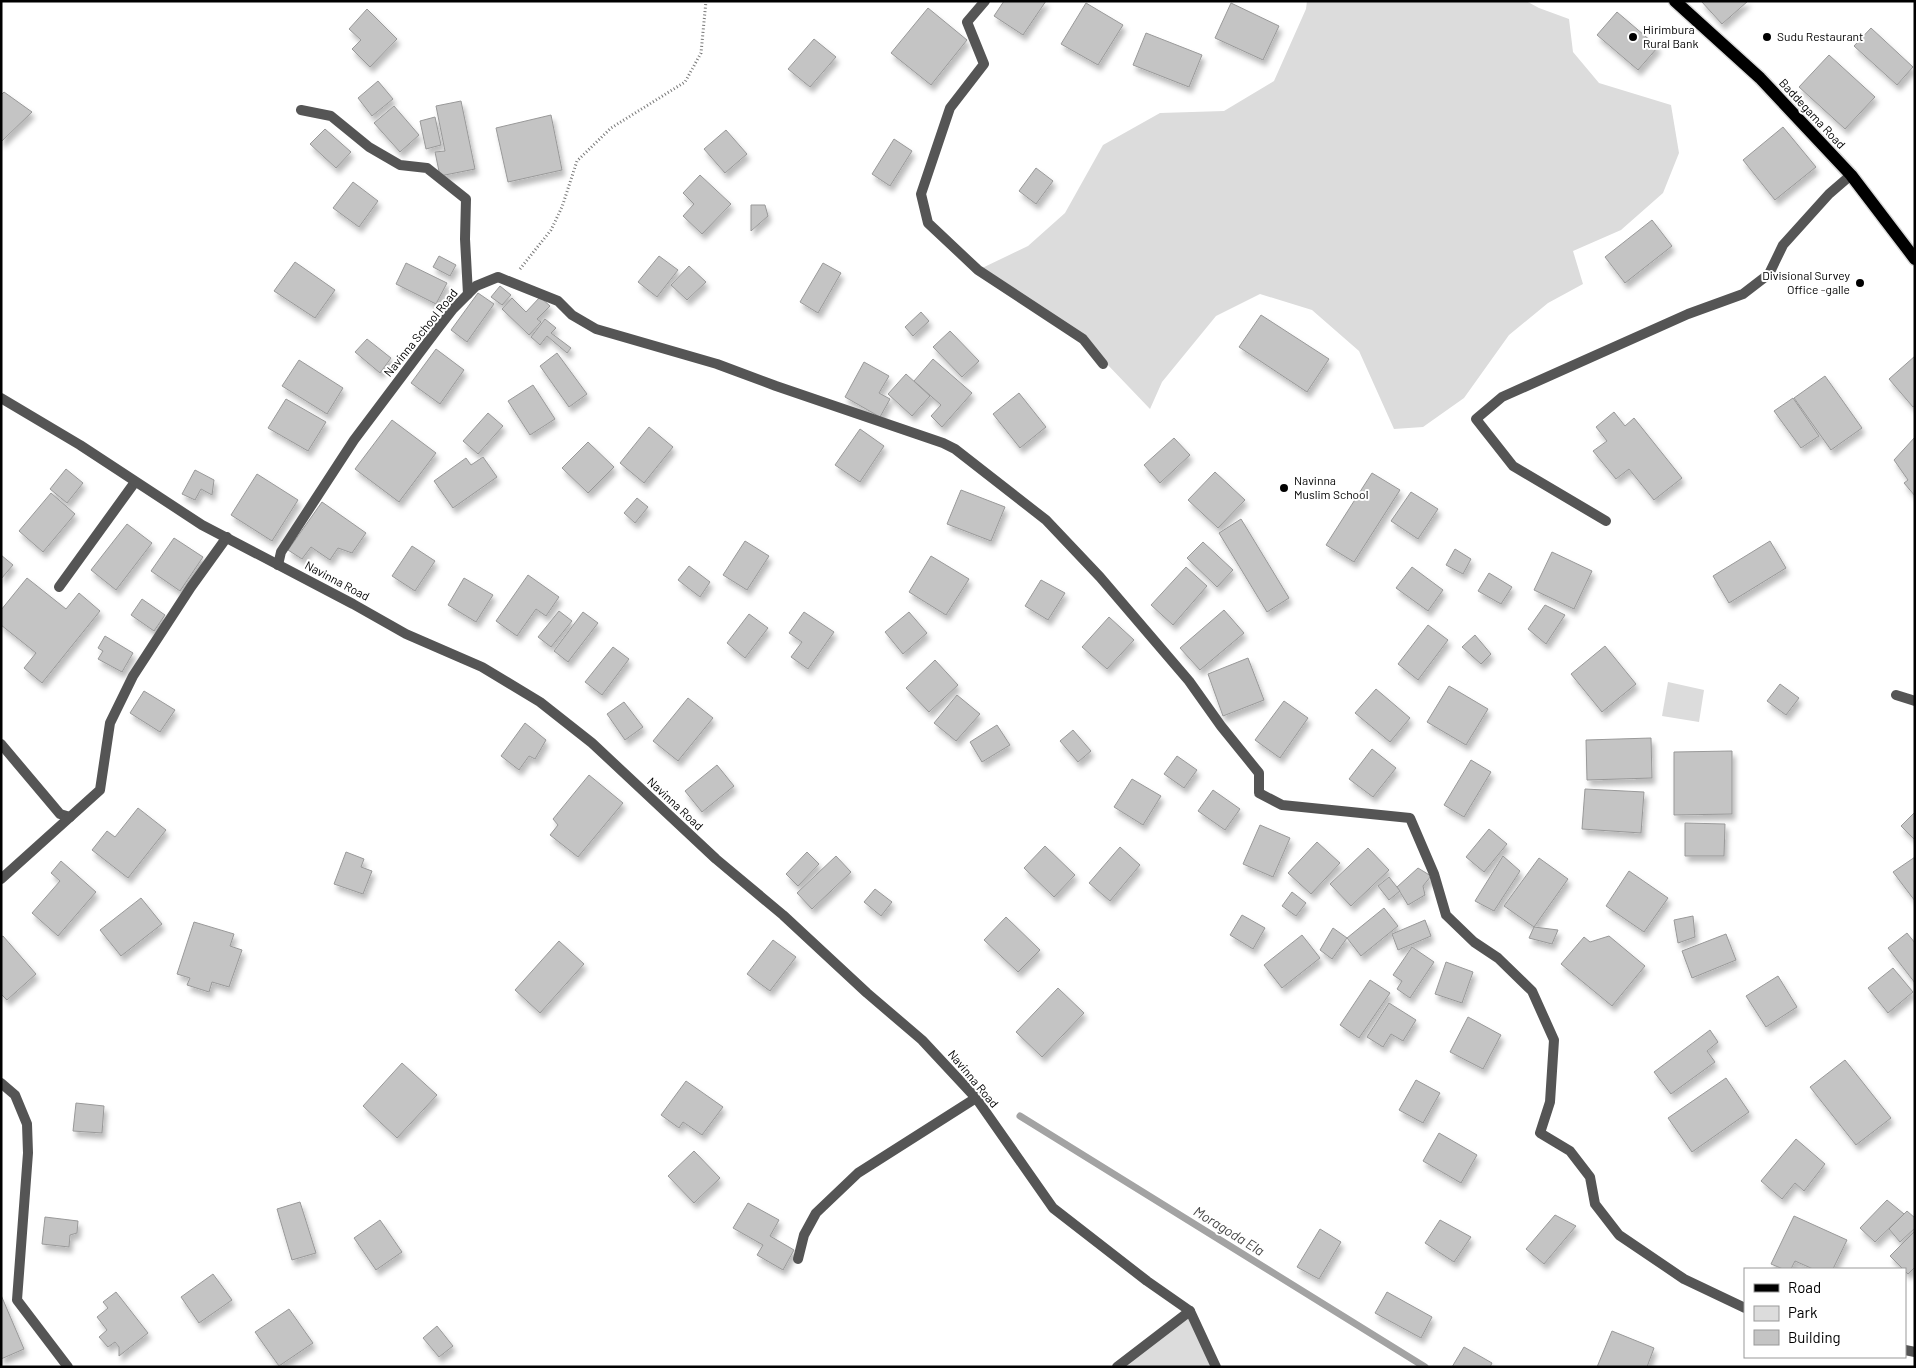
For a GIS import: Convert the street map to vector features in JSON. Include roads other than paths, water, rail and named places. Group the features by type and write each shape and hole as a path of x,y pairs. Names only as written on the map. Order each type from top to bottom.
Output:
{"main road":[{"name":"Baddegama Road","path":"1675,1 1760,78 1851,176 1915,259"}],"street":[{"path":"985,1 967,22 984,64 950,108 921,194 928,223 978,270 1083,339 1103,364"},
{"path":"301,110 331,116 369,147 400,165 427,168 466,199 465,240 468,294"},
{"path":"1606,521 1513,466 1476,419 1502,397 1688,314 1743,294 1769,274 1783,245 1829,194 1851,176"},
{"name":"Navinna School Road","path":"278,565 281,552 354,440 453,309 476,286 498,277 558,301 572,316 596,330 717,364 943,443 955,449 1046,520 1100,576 1189,681 1221,726 1260,773 1259,793 1282,805 1410,818 1434,874 1446,915 1474,942 1498,958 1532,991 1554,1040 1550,1102 1540,1132 1570,1151 1590,1177 1595,1204 1620,1235 1684,1279 1744,1308"},
{"name":"Navinna Road","path":"1,398 80,446 202,525 406,634 482,667 540,702 592,743 716,859 783,915 867,993 922,1040 976,1098 1053,1208 1190,1311 1216,1367"},
{"path":"59,587 135,482"},
{"path":"1,879 100,790 110,723 133,676 191,587 227,537"},
{"path":"1896,695 1915,701"},
{"path":"1,744 60,814 70,817"},
{"path":"1,1083 15,1095 27,1124 28,1153 17,1300 68,1367"},
{"path":"798,1259 804,1235 816,1213 858,1173 976,1098"},
{"path":"1117,1367 1190,1311"}],"waterway":[{"name":"Moragoda Ela","path":"1020,1116 1425,1367"}],"place":[{"name":"Hirimbura Rural Bank","path":"1633,37"},
{"name":"Sudu Restaurant","path":"1767,37"},
{"name":"Divisional Survey Office -galle","path":"1860,283"},
{"name":"Navinna Muslim School","path":"1284,488"}]}
